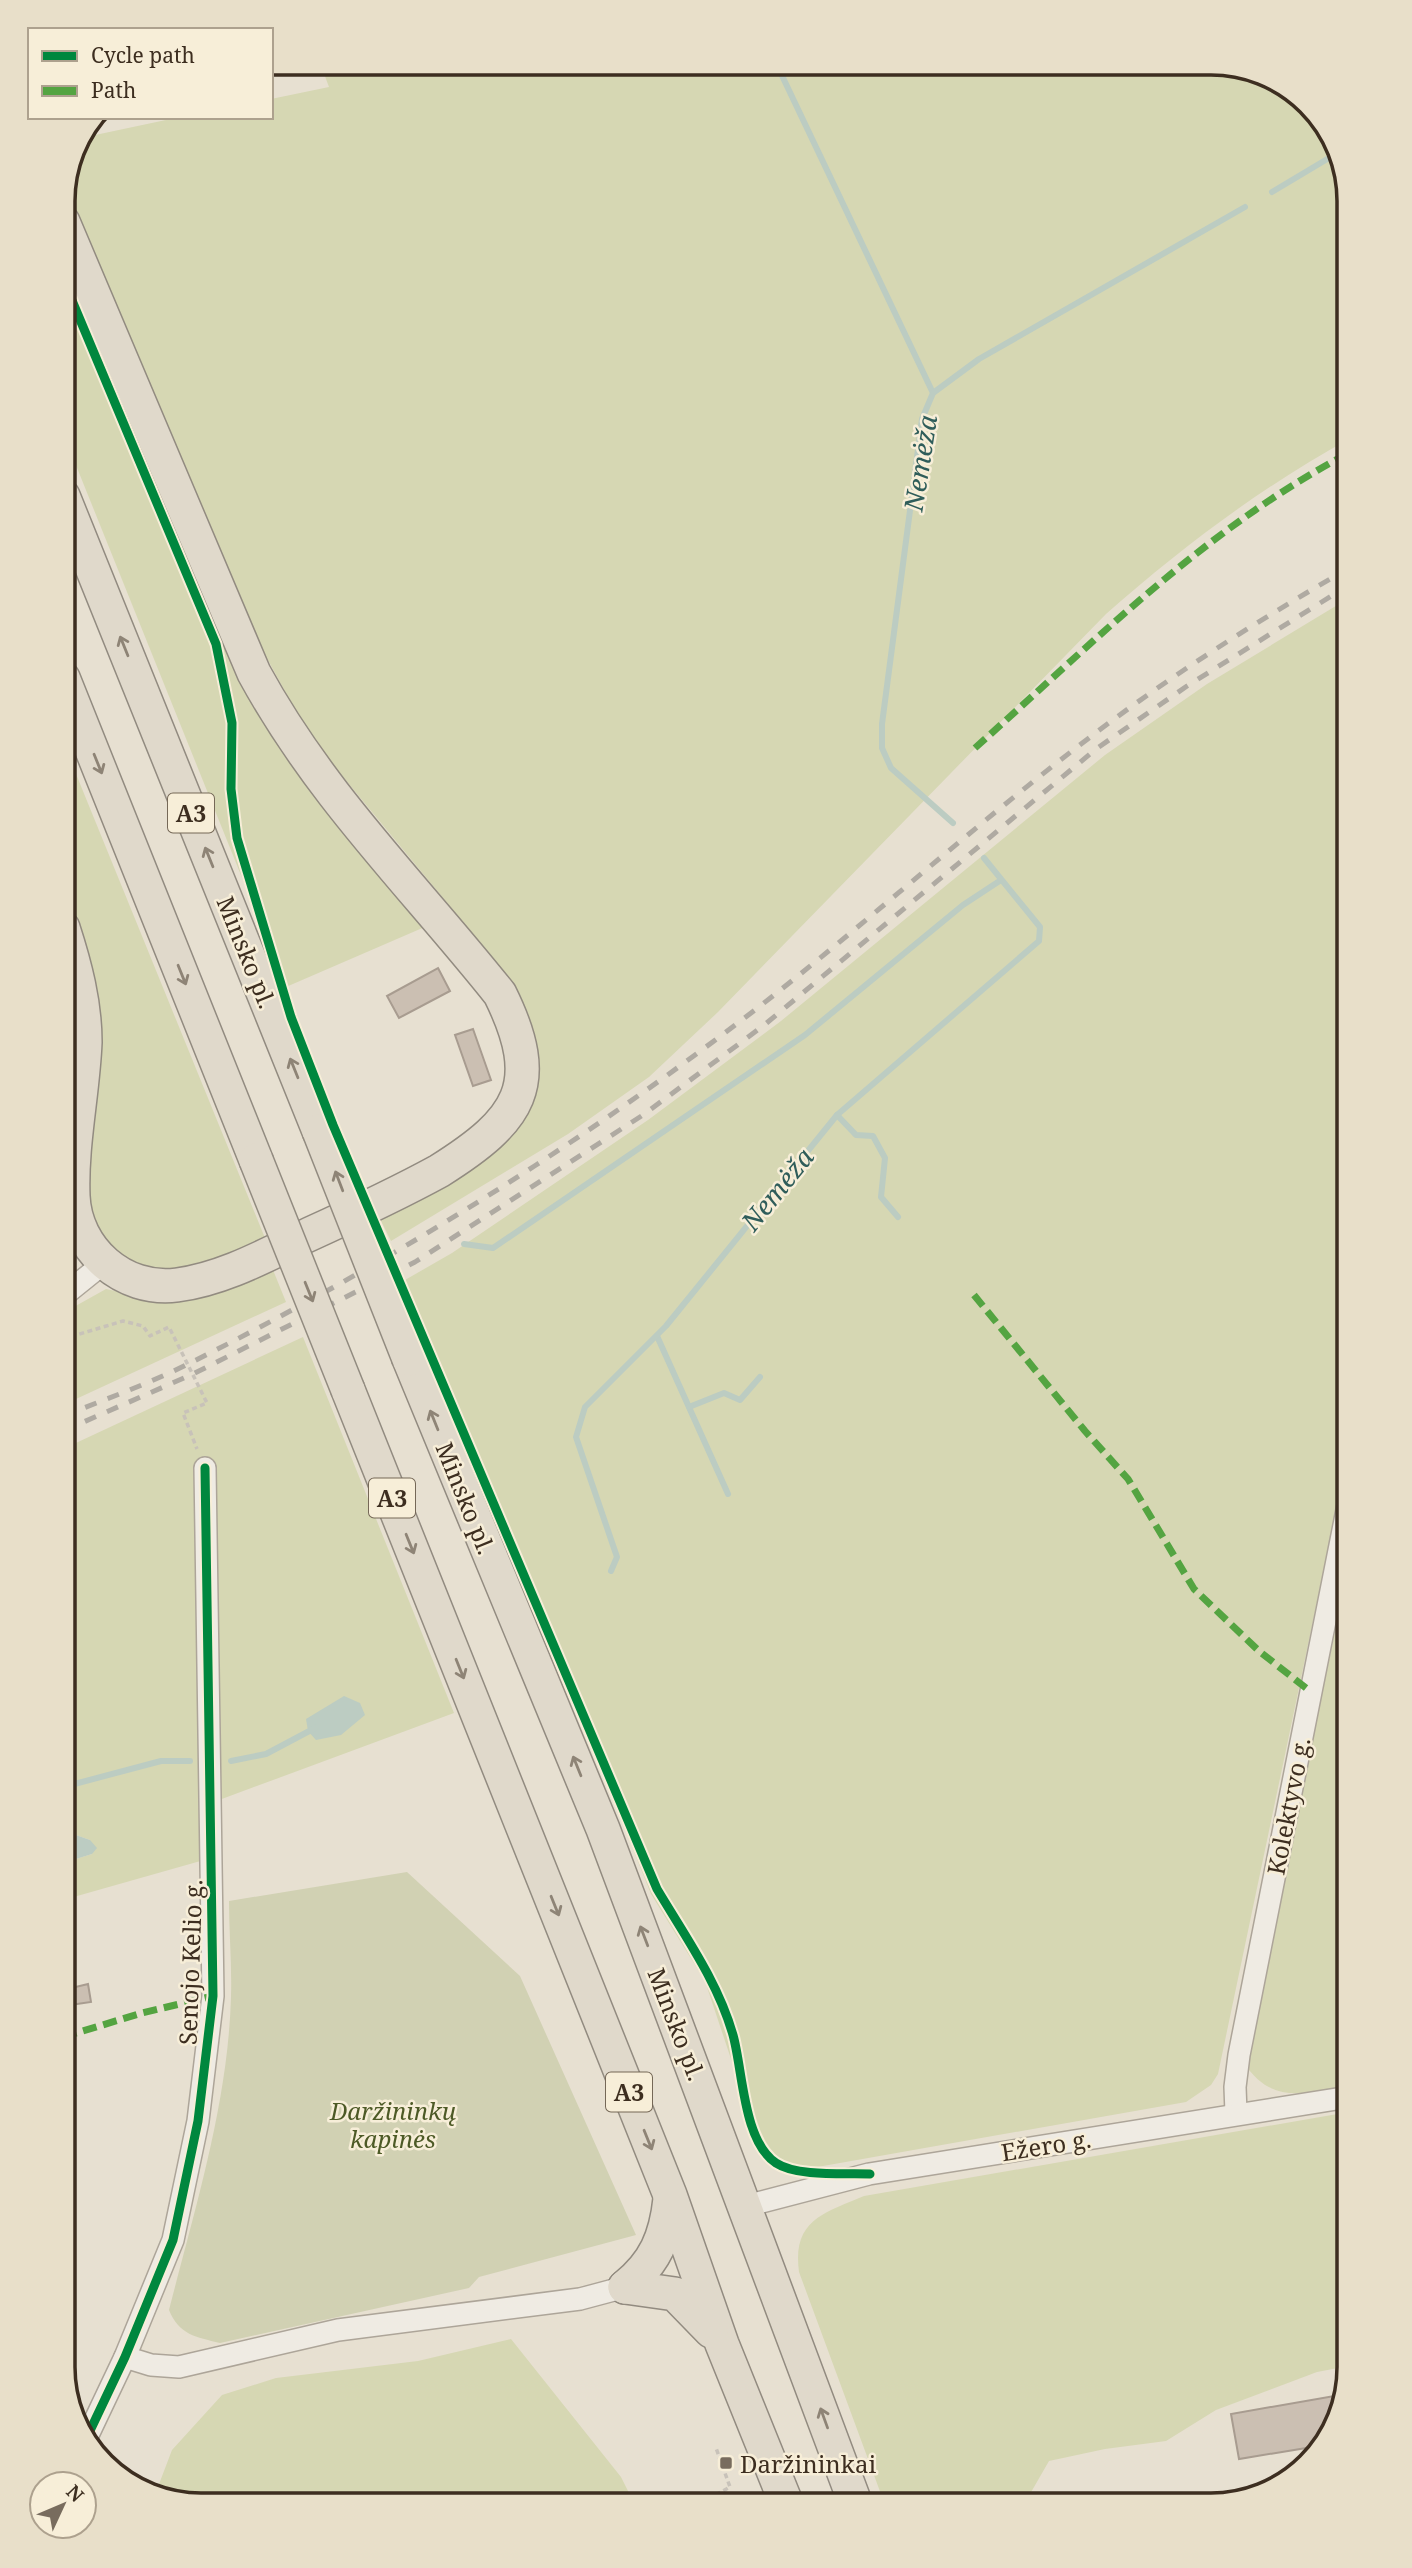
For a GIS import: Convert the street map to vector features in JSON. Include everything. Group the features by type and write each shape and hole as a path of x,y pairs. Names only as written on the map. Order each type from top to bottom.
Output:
{"highway":[{"path":"76,253 216,590 254,673 282,724 357,827 500,994 516,1026 523,1055 522,1079 516,1102 503,1123 466,1155 407,1188 248,1264 203,1280 174,1285 152,1284 126,1277 104,1263 79,1228 76,1212"},
{"name":"Minsko pl.","path":"76,528 409,1359 603,1829 851,2493"},
{"name":"A3","path":"76,710 670,2195 722,2344 782,2493"},
{"path":"76,966 85,1041 76,1138"},
{"path":"625,2287 652,2263 660,2245 670,2195"},
{"path":"625,2287 675,2294 688,2304 722,2344"}],"street":[{"path":"75,1286 104,1263"},
{"name":"Senojo Kelio g.","path":"92,2429 125,2357 173,2240 198,2121 213,1996 205,1468"},
{"name":"Kolektyvo g.","path":"1236,2113 1235,2087 1239,2055 1337,1561"},
{"name":"Ežero g.","path":"746,2206 869,2174 1337,2099"},
{"path":"125,2357 150,2365 179,2367 338,2330 580,2299 625,2287"}],"path":[{"path":"75,1335 122,1321 133,1321 143,1326 150,1336 169,1327 208,1403 183,1413 205,1468"},
{"path":"716,2448 730,2487 720,2493"}],"green space":[{"path":"325,75 1219,76 1251,82 1266,88 1305,118 1327,153 1336,185 1337,201 1337,446 1222,520 1106,614 718,1012 649,1077 568,1134 391,1241 378,1215 467,1171 535,1050 528,1013 505,973 310,737 247,622 76,212 76,185 85,153 95,135 171,119 273,119 273,99 329,87"},
{"path":"76,292 225,649 263,722 304,780 427,926 286,987 76,465"},
{"path":"1337,605 1337,1507 1218,2074 1211,2085 1186,2102 806,2169 789,2166 774,2156 756,2134 705,1981 651,1894 405,1280 452,1253 648,1120 781,1021 1105,755 1207,684"},
{"path":"76,773 267,1243 203,1264 157,1270 136,1267 117,1257 102,1240 88,1210 76,954"},
{"path":"271,1265 286,1302 75,1399 75,1306 106,1289 143,1297"},
{"path":"303,1337 454,1713 203,1806 204,1860 75,1897 75,1859 92,1854 90,1840 75,1835 75,1443"},
{"path":"1337,1623 1337,2087 1304,2093 1278,2091 1255,2077 1244,2063"},
{"name":"Daržininkų kapinės","path":"407,1872 520,1976 636,2235 479,2277 469,2288 220,2343 189,2334 178,2325 169,2310 209,2155 224,2076 231,1997 229,1901"},
{"path":"1337,2114 1337,2368 1317,2372 1216,2410 1166,2441 1105,2449 1049,2461 1031,2493 880,2493 799,2272 798,2255 806,2230 814,2221 864,2196"},
{"path":"511,2339 621,2477 629,2492 193,2492 159,2485 172,2450 222,2395 276,2378 418,2361"}],"shaded area":[{"path":"344,1696 360,1703 365,1715 341,1735 316,1740 308,1731 306,1719"},
{"path":"75,1835 90,1840 97,1848 92,1854 75,1859"}],"building":[{"path":"438,968 450,991 399,1018 387,996"},
{"path":"473,1029 491,1080 473,1086 455,1035"},
{"path":"88,1984 91,2002 75,2004 75,1987"},
{"path":"1333,2396 1324,2422 1307,2448 1239,2459 1231,2414"}],"waterway":[{"path":"782,76 933,393"},
{"name":"Nemėža","path":"1272,192 1329,158"},
{"name":"Nemėža","path":"953,823 891,768 882,748 882,724 922,419 933,393 979,359 1245,207"},
{"name":"Nemėža","path":"611,1571 617,1557 576,1437 585,1407 666,1326 837,1115 1039,941 1040,927 984,858"},
{"path":"464,1244 493,1248 805,1035 963,905 1001,880"},
{"path":"837,1115 856,1135 873,1136 885,1158 881,1197 898,1217"},
{"path":"657,1336 728,1494"},
{"path":"689,1407 724,1393 740,1400 760,1377"},
{"name":"Nemėža","path":"231,1761 266,1754 315,1728"},
{"name":"Nemėža","path":"75,1784 161,1761 190,1761"}],"railway":[{"path":"75,1411 161,1377 266,1324 410,1243 549,1156 618,1110 751,1013 1046,771 1120,715 1216,649 1337,575"},
{"path":"75,1426 193,1374 415,1262 643,1115 763,1026 1096,749 1187,686 1337,592"}],"marked path":[{"path":"975,748 1108,628 1199,551 1297,483 1337,460"},
{"path":"974,1295 1085,1431 1128,1479 1194,1589 1259,1651 1311,1692"},
{"path":"75,2033 142,2013 213,1996"}],"cycle path":[{"path":"76,310 216,644 232,723 231,789 237,838 291,1017 333,1125 657,1889 700,1960 727,2015 746,2104 757,2139 765,2153 785,2167 808,2172 870,2174"},
{"path":"91,2428 125,2357 173,2240 198,2121 213,1996 205,1468"}],"place":[{"name":"Daržininkai","path":"726,2463"}]}
